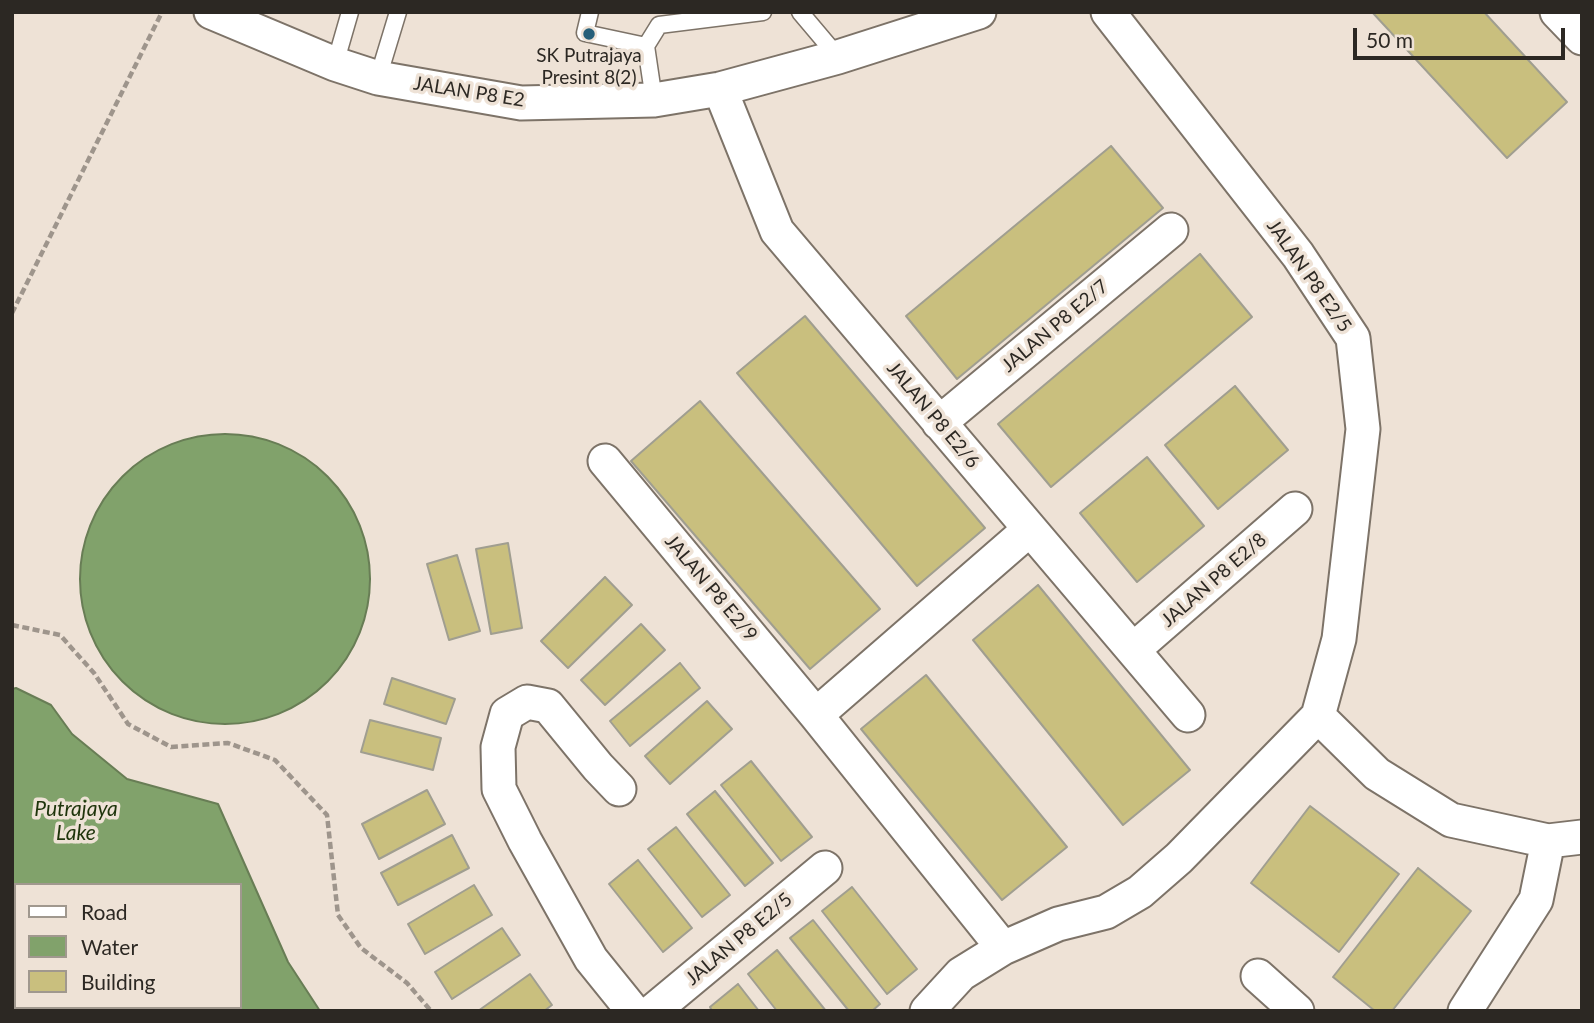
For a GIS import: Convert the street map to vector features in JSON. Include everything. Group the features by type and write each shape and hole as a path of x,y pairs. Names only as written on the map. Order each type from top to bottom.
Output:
{"street":[{"name":"JALAN P8 E2","path":"211,12 335,64 378,78 521,103 654,100 720,89 838,57 979,12"},
{"name":"JALAN P8 E2/5","path":"1108,12 1298,255 1353,338 1363,429 1339,639 1318,716"},
{"path":"1557,12 1582,38"},
{"name":"JALAN P8 E2/6","path":"720,89 777,232 1188,715"},
{"name":"JALAN P8 E2/7","path":"939,423 1171,230"},
{"name":"JALAN P8 E2/9","path":"605,461 816,715 1003,948"},
{"name":"JALAN P8 E2/8","path":"1133,650 1295,509"},
{"path":"816,715 1030,529"},
{"path":"619,789 597,767 548,706 527,702 507,714 498,747 499,789 591,959 633,1011"},
{"path":"927,1011 961,974 1003,948 1058,924 1106,912 1140,892 1180,858 1318,716 1377,774 1451,820 1548,841 1582,837"},
{"path":"1465,1011 1536,900 1548,841"},
{"name":"JALAN P8 E2/5","path":"653,1011 825,868"},
{"path":"1258,976 1297,1011"}],"lane":[{"path":"335,64 350,12"},
{"path":"378,78 398,12"},
{"path":"590,12 584,33 646,46"},
{"path":"654,100 646,46 659,25 763,12"},
{"path":"800,12 838,57"}],"path":[{"path":"12,313 162,12"},
{"path":"12,625 60,635 94,674 128,724 171,747 228,743 275,760 327,815 338,915 361,948 407,983 430,1011"}],"water":[{"path":"225,434 253,437 281,445 306,458 328,476 346,498 359,523 367,551 370,579 367,607 359,635 346,660 328,682 306,700 281,713 253,721 225,724 197,721 169,713 144,700 122,682 104,660 91,635 83,607 80,579 83,551 91,523 104,498 122,476 144,458 169,445 197,437"},
{"name":"Putrajaya Lake","path":"16,688 51,705 72,734 127,779 218,804 288,962 320,1011 12,1011 12,689"}],"building":[{"path":"1372,12 1484,12 1567,102 1507,158"},
{"path":"1111,146 1163,208 957,379 906,316"},
{"path":"1200,254 1252,317 1051,487 998,424"},
{"path":"805,316 985,528 917,586 737,373"},
{"path":"1235,386 1288,450 1218,509 1165,445"},
{"path":"700,401 880,609 810,669 631,461"},
{"path":"1147,457 1204,526 1137,582 1080,513"},
{"path":"508,543 522,628 491,634 476,549"},
{"path":"457,555 480,631 449,640 427,564"},
{"path":"605,577 632,605 568,668 541,641"},
{"path":"1038,585 1190,770 1123,825 973,640"},
{"path":"641,624 665,650 605,705 581,680"},
{"path":"680,663 700,688 630,746 610,721"},
{"path":"926,675 1067,847 1002,900 861,729"},
{"path":"392,678 455,699 446,724 384,704"},
{"path":"707,701 732,729 670,784 645,756"},
{"path":"370,720 441,738 433,770 361,752"},
{"path":"751,761 812,837 781,861 721,785"},
{"path":"427,790 445,824 379,859 362,824"},
{"path":"715,791 773,863 745,886 687,814"},
{"path":"1310,806 1399,874 1339,952 1251,883"},
{"path":"676,827 730,895 702,917 648,849"},
{"path":"452,835 469,868 398,905 381,873"},
{"path":"638,860 692,928 663,952 609,884"},
{"path":"1418,868 1471,911 1392,1011 1375,1011 1333,977"},
{"path":"474,885 492,915 425,954 408,924"},
{"path":"852,887 917,969 887,994 822,911"},
{"path":"813,920 880,1004 872,1011 849,1011 790,938"},
{"path":"502,928 520,955 452,999 435,972"},
{"path":"777,950 826,1011 777,1011 748,974"},
{"path":"530,974 552,1005 544,1011 478,1011"},
{"path":"738,984 759,1011 712,1011 710,1007"}],"place":[{"name":"SK Putrajaya Presint 8(2)","path":"589,34"}]}
